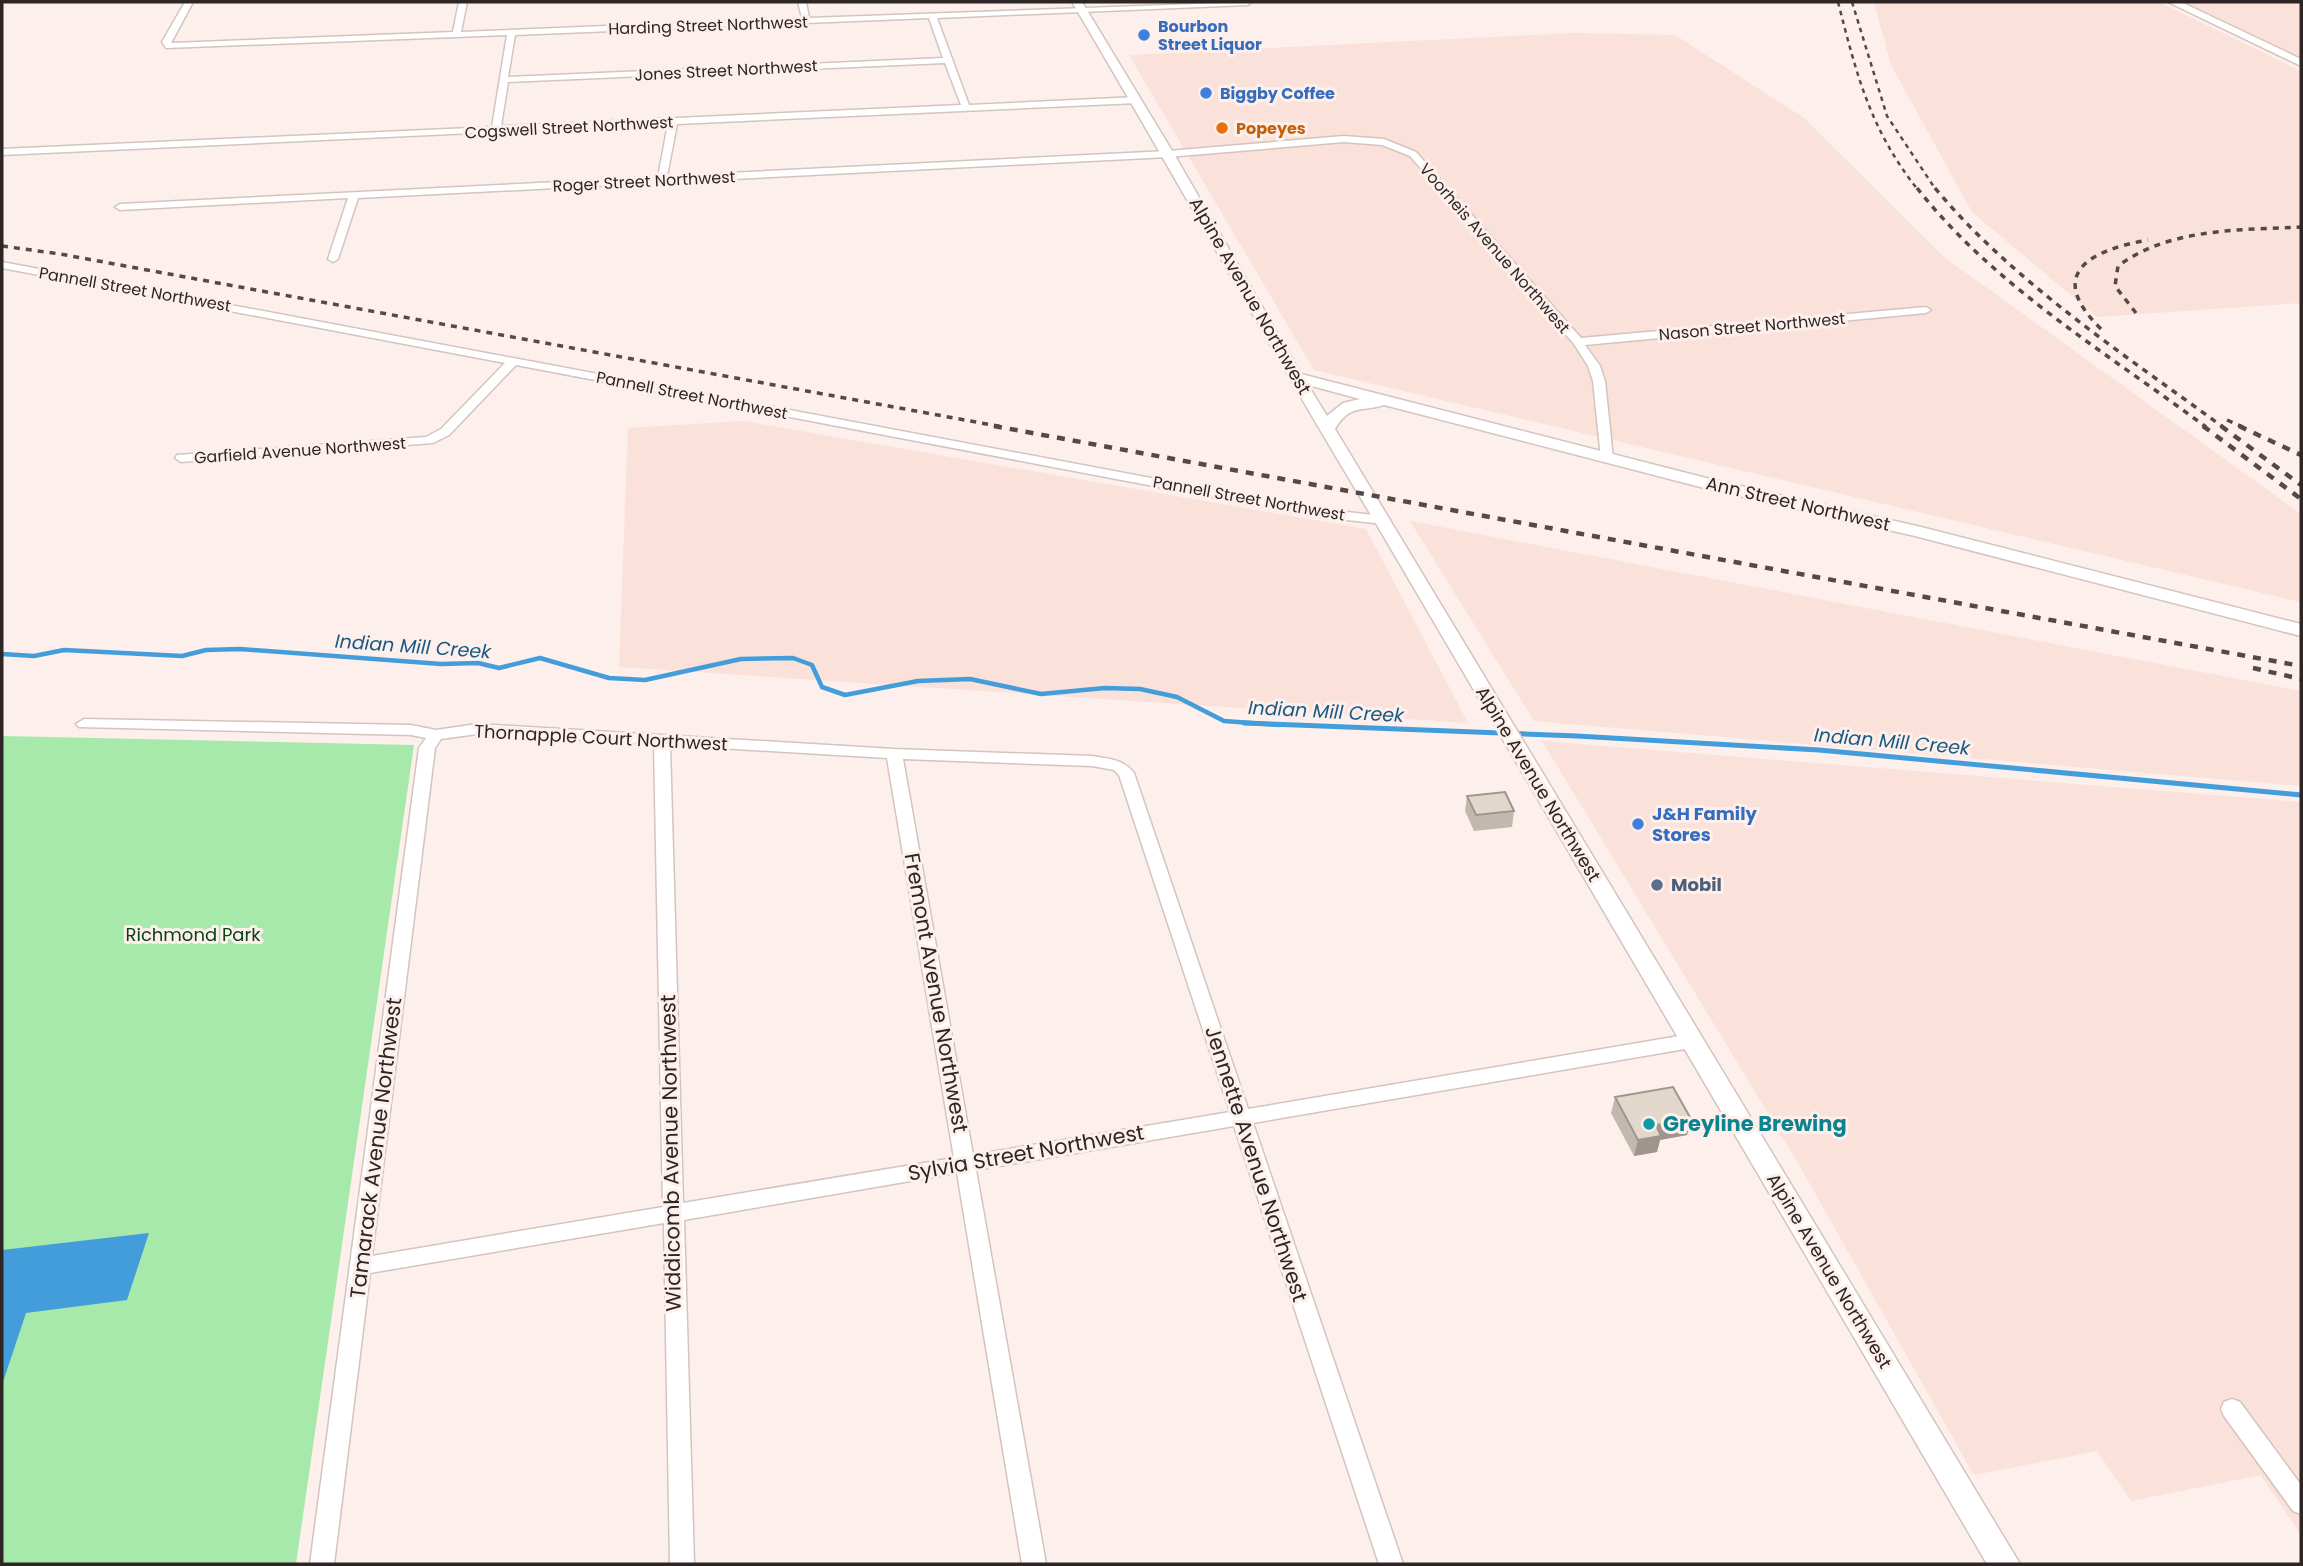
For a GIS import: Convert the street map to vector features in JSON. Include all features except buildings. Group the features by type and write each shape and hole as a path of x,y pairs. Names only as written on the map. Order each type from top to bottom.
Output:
{"main road":[{"path":"2173,2 2301,63"},
{"name":"Alpine Avenue Northwest","path":"1080,6 1137,100 1295,377 1383,520 2004,1564"},
{"name":"Ann Street Northwest","path":"1295,377 1607,458 1917,531 2301,630"},
{"path":"1328,428 1338,412 1353,404 1376,402 1404,405"}],"street":[{"name":"Harding Street Northwest","path":"189,2 166,42 169,46 932,16 1080,6 1248,3"},
{"path":"456,36 463,2"},
{"path":"802,2 806,21"},
{"path":"932,16 966,108"},
{"path":"496,131 511,33"},
{"name":"Jones Street Northwest","path":"503,80 948,60"},
{"name":"Cogswell Street Northwest","path":"2,152 1137,100"},
{"path":"662,180 673,122"},
{"name":"Voorheis Avenue Northwest","path":"1168,154 1365,139 1401,146 1413,154 1578,342 1594,366 1607,458"},
{"name":"Roger Street Northwest","path":"120,207 1168,154"},
{"path":"333,259 354,195"},
{"name":"Pannell Street Northwest","path":"2,265 1311,512 1383,520"},
{"name":"Nason Street Northwest","path":"1578,342 1926,310"},
{"name":"Garfield Avenue Northwest","path":"181,458 419,443 445,432 514,361"},
{"name":"Thornapple Court Northwest","path":"84,724 411,730 436,735 477,729 894,754 1092,761 1119,766"},
{"name":"Tamarack Avenue Northwest","path":"323,1564 427,748 436,735"},
{"name":"Widdicomb Avenue Northwest","path":"662,741 682,1564"},
{"name":"Fremont Avenue Northwest","path":"894,754 1034,1564"},
{"name":"Jennette Avenue Northwest","path":"1119,766 1126,773 1391,1564"},
{"name":"Sylvia Street Northwest","path":"361,1266 1691,1041"},
{"path":"2232,1409 2301,1503"}],"shaded area":[{"path":"1874,2 2159,2 2301,71 2301,303 2097,317 1972,212 1891,65"},
{"path":"2184,2 2301,2 2301,58"},
{"path":"1573,33 1675,35 1804,118 1944,257 2301,514 2301,602 1314,370 1129,55"},
{"path":"743,421 1366,529 1468,723 619,667 628,428"},
{"path":"1410,521 2301,691 2301,786 1534,721"},
{"path":"1542,741 2301,802 2301,1535 2261,1475 2131,1501 2097,1451 1974,1475 1794,1156"}],"green space":[{"name":"Richmond Park","path":"2,736 414,745 296,1564 2,1564"}],"water":[{"path":"149,1233 127,1300 26,1313 2,1385 2,1250"}],"waterway":[{"name":"Indian Mill Creek","path":"2,654 34,656 64,650 182,656 206,650 240,649 441,664 478,663 499,668 540,658 609,678 645,680 741,659 793,658 812,665 822,687 845,695 918,681 970,679 1041,694 1105,688 1140,689 1177,697 1224,721 1262,724"},
{"name":"Indian Mill Creek","path":"1244,723 1262,724"},
{"name":"Indian Mill Creek","path":"1262,724 1577,736 1819,750 2301,795"},
{"name":"Indian Mill Creek","path":"1262,724 1280,725"}],"railway":[{"path":"1838,2 1867,101 1888,145 1918,190"},
{"path":"1852,2 1887,116 1936,190"},
{"path":"1917,188 1947,223 2016,287 2091,345 2206,427"},
{"path":"1935,188 1999,255 2034,286 2223,427"},
{"path":"2136,313 2115,286 2118,266 2138,254 2160,244 2206,233 2301,227"},
{"path":"2101,329 2084,310 2076,293 2076,279 2082,267 2109,250 2148,240"},
{"path":"2,246 60,254 1003,427"},
{"path":"2227,420 2243,427"},
{"path":"994,426 2301,666"},
{"path":"2203,426 2301,499"},
{"path":"2221,426 2301,485"},
{"path":"2239,426 2301,455"},
{"path":"2253,668 2301,679"}],"place":[{"name":"Bourbon Street Liquor","path":"1144,35"},
{"name":"Biggby Coffee","path":"1206,93"},
{"name":"Popeyes","path":"1222,128"},
{"name":"J&H Family Stores","path":"1638,824"},
{"name":"Mobil","path":"1657,885"},
{"name":"Greyline Brewing","path":"1649,1124"}]}
